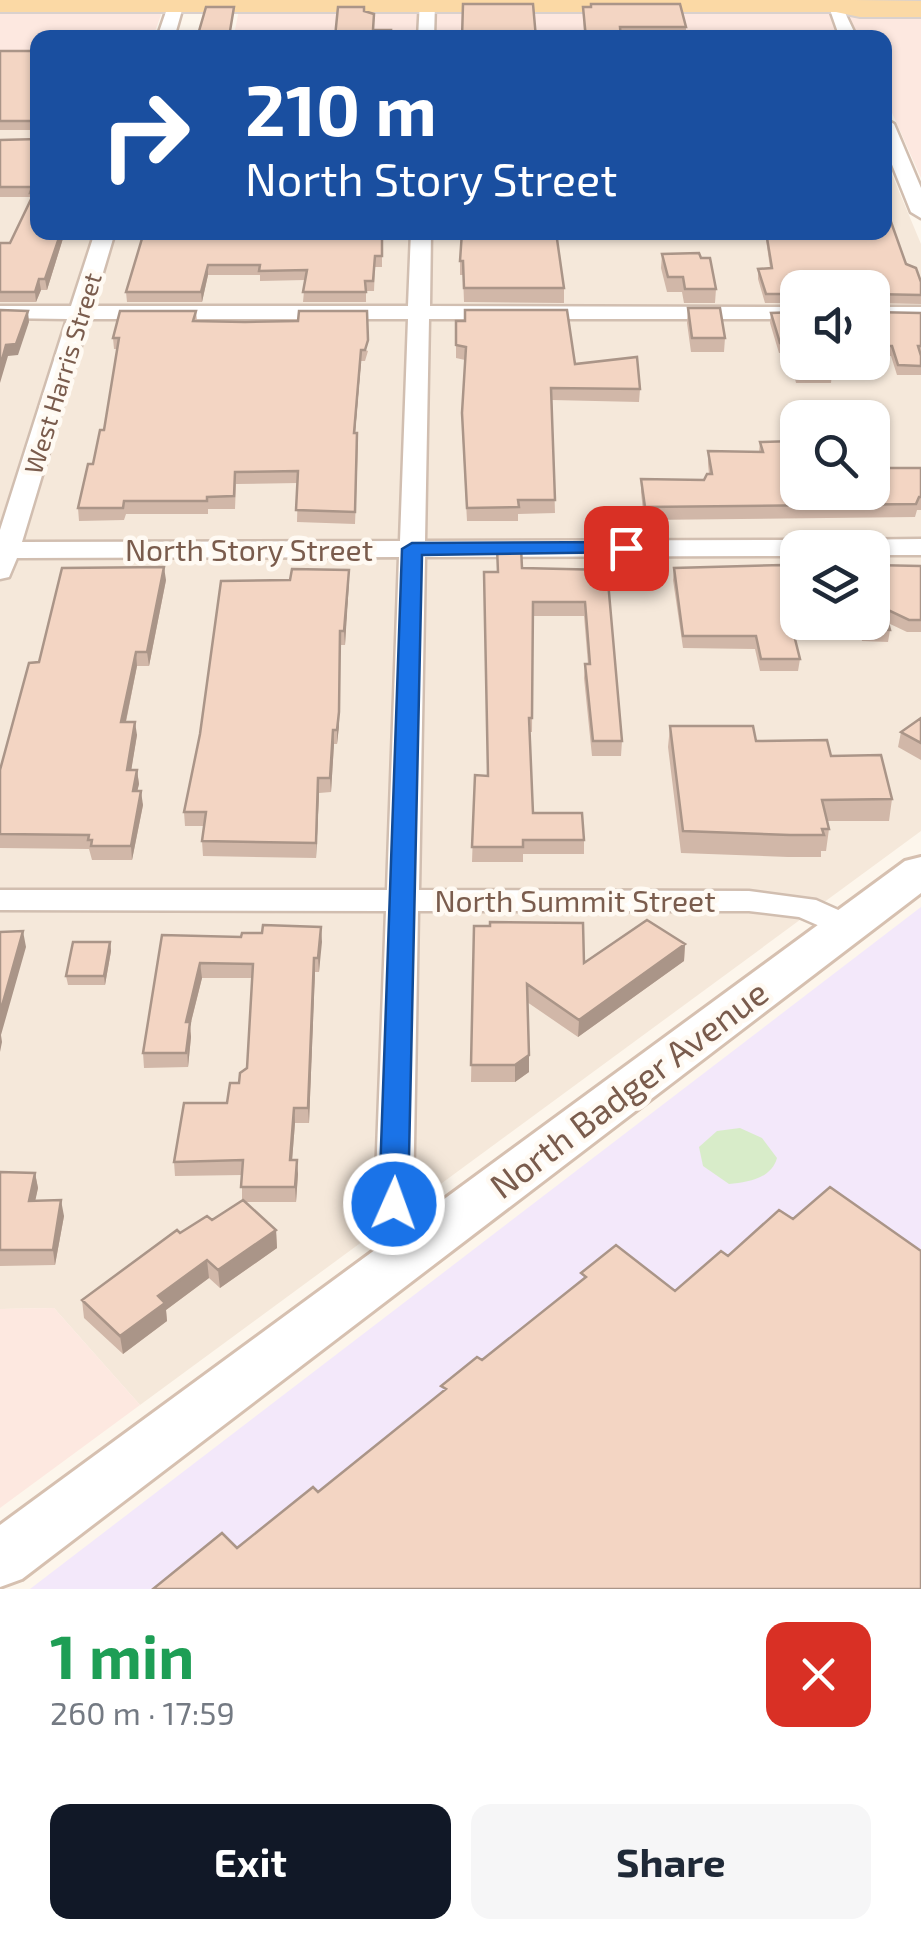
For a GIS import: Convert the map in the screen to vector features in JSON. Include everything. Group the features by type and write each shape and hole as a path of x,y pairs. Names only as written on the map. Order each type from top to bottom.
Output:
{"main road":[{"path":"0,4 844,2 860,9 921,9"},
{"name":"North Badger Avenue","path":"0,1560 921,871"}],"street":[{"path":"426,30 427,1"},
{"path":"844,2 849,30"},
{"path":"168,30 176,3"},
{"path":"892,137 921,141"},
{"path":"892,147 921,212"},
{"name":"West Harris Street","path":"2,557 103,240"},
{"path":"413,1248 394,1204 420,240"},
{"path":"0,312 780,313"},
{"path":"890,313 921,313"},
{"path":"890,547 921,547"},
{"name":"North Story Street","path":"2,557 412,549 780,548"},
{"name":"North Summit Street","path":"0,900 749,901 805,907 845,926"}],"shaded area":[{"path":"737,9 921,13 921,178 892,113 892,30 235,30 239,10"},
{"path":"0,10 158,11 161,15 156,30 30,30 30,60 0,59"},
{"path":"0,60 30,60 30,240 892,240 892,175 921,244 921,831 140,1405 54,1308 0,1309"},
{"path":"921,907 921,1589 30,1589"},
{"path":"54,1308 140,1405 0,1508 0,1309"}],"green space":[{"path":"740,1128 762,1138 777,1158 764,1175 729,1184 703,1166 699,1147 717,1131"}],"building":[{"path":"463,4 533,4 535,30 462,30"},
{"path":"680,4 686,27 585,30 583,7"},
{"path":"206,7 234,7 230,30 199,30"},
{"path":"338,7 364,7 364,11 374,14 373,30 336,30"},
{"path":"0,51 30,51 30,121 0,121"},
{"path":"30,139 30,187 0,187 0,140"},
{"path":"30,201 30,240 58,240 45,279 39,279 35,292 0,292 0,243 10,243"},
{"path":"892,225 906,264 916,268 921,295 890,294 890,270 780,270 780,294 766,294 758,269 772,268 767,240 892,240"},
{"path":"142,240 382,240 382,256 375,256 373,281 365,281 366,292 303,292 307,270 259,271 260,265 208,265 201,292 126,292"},
{"path":"461,240 557,240 564,288 464,288"},
{"path":"699,253 701,258 710,258 716,289 685,289 683,277 668,277 662,254"},
{"path":"688,308 720,308 725,338 692,338"},
{"path":"0,310 28,311 16,344 6,345 0,367"},
{"path":"465,310 567,310 575,364 637,357 640,389 551,388 555,500 518,500 519,507 467,508 462,413 466,347 456,345 456,321 465,321"},
{"path":"120,311 196,311 193,321 245,322 298,321 299,311 367,311 368,340 365,350 361,350 354,433 355,512 296,510 298,471 235,472 234,496 207,497 207,501 124,501 123,508 78,508 88,464 93,464 100,430 104,430 119,338 113,338"},
{"path":"890,312 921,313 921,366 898,365 892,346"},
{"path":"771,313 780,313 780,343"},
{"path":"780,441 780,506 645,507 641,479 704,480 712,474 708,451 763,452 760,442"},
{"path":"890,468 921,468 921,497 916,504 890,504"},
{"path":"497,547 521,547 522,568 607,570 622,741 593,741 585,664 590,664 585,602 533,602 529,718 533,813 582,813 584,840 523,840 523,847 472,847 475,775 488,776 484,572 498,572"},
{"path":"780,565 780,640 795,640 800,659 761,659 756,636 683,636 674,568"},
{"path":"890,565 921,566 921,620 909,620 890,611"},
{"path":"164,567 147,652 136,652 121,722 135,722 127,770 137,770 133,791 141,791 131,846 91,846 89,835 0,834 0,770 29,663 39,662 62,568"},
{"path":"292,569 349,570 344,631 340,631 337,730 333,730 330,778 318,778 316,843 202,841 206,812 184,812 200,734 221,581 290,580"},
{"path":"921,718 921,743 901,732"},
{"path":"670,726 753,726 756,741 827,740 831,756 881,755 892,799 822,800 829,829 822,829 824,835 683,831"},
{"path":"647,920 685,944 579,1020 527,984 529,1055 515,1065 471,1065 474,926 490,926 490,922 583,923 584,963"},
{"path":"263,925 321,927 318,958 314,958 308,1108 294,1108 290,1160 297,1160 295,1187 241,1187 243,1160 174,1162 184,1103 227,1103 230,1083 239,1083 240,1073 247,1068 253,964 200,963 186,1022 190,1022 186,1053 143,1053 162,935 241,937 242,933 262,933"},
{"path":"23,931 0,1013 0,932"},
{"path":"73,942 110,942 104,976 66,976"},
{"path":"0,1172 35,1173 29,1201 61,1200 53,1250 0,1250"},
{"path":"830,1187 921,1251 921,1589 153,1589 222,1533 237,1548 313,1487 318,1492 446,1389 441,1386 477,1357 482,1360 586,1277 581,1273 616,1245 675,1291 721,1251 728,1256 779,1210 793,1219"},
{"path":"243,1200 276,1230 218,1270 207,1260 158,1296 165,1303 120,1336 82,1300 177,1230 180,1233 207,1216 212,1220"}],"route":[{"path":"394,1204 412,549 626,548"}]}
